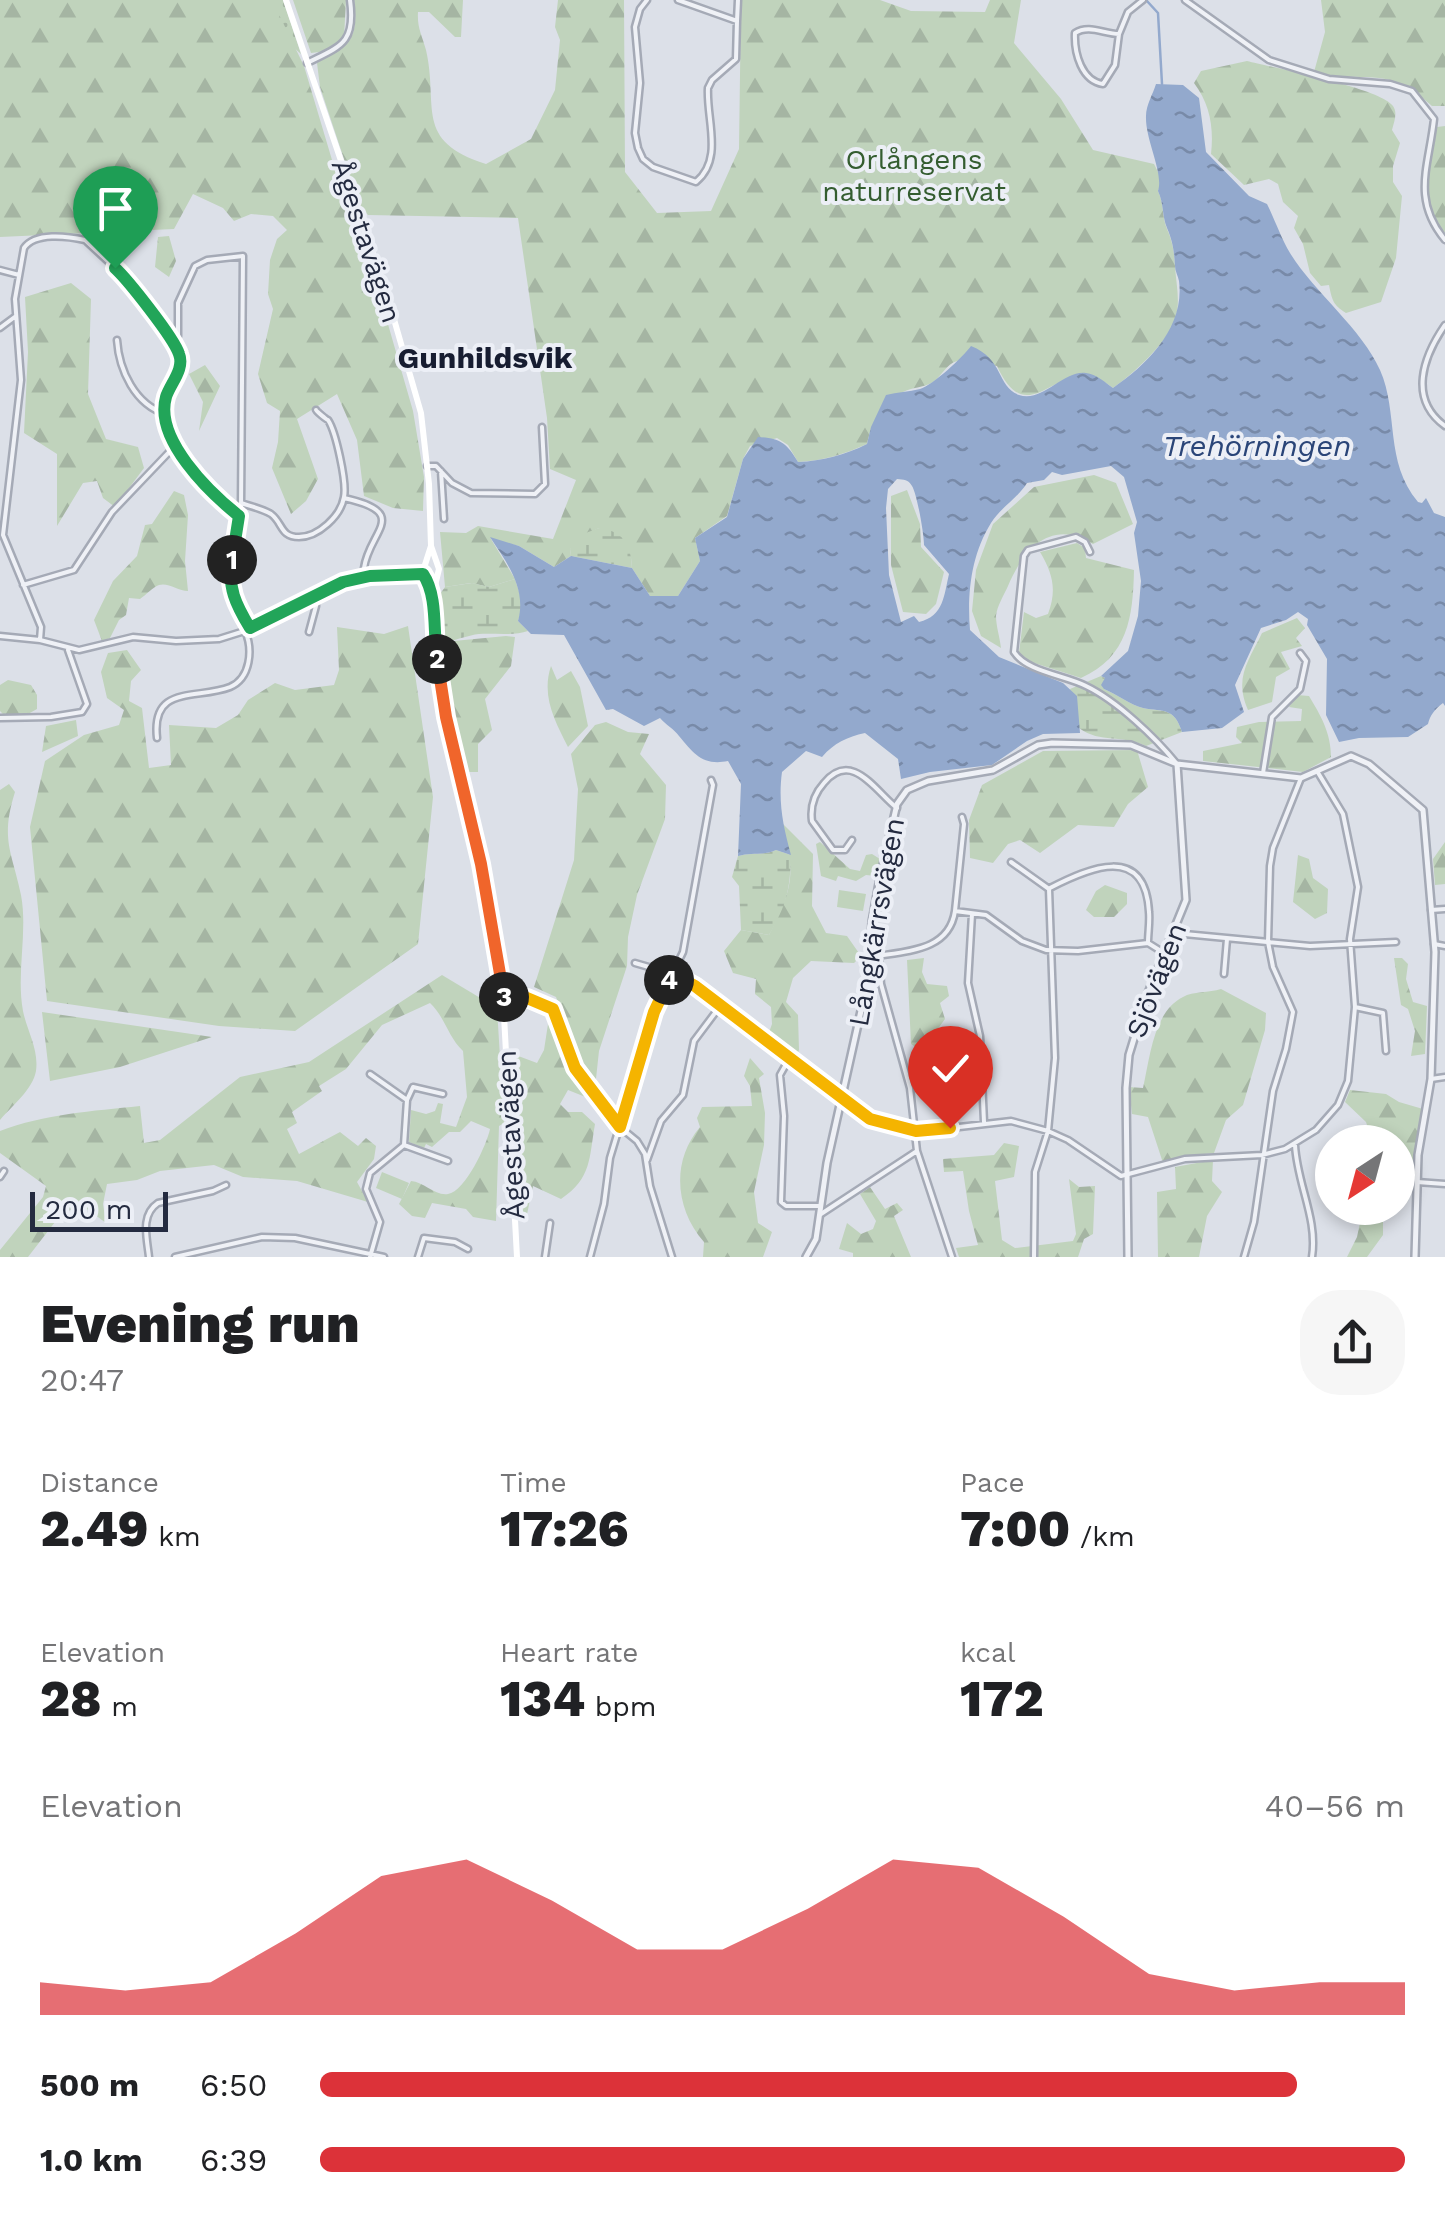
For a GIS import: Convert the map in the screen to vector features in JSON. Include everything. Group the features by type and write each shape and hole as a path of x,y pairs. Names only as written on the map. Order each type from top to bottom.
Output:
{"main road":[{"name":"Ågestavägen","path":"286,0 392,314 421,413 431,546 439,568 432,600"},
{"name":"Ågestavägen","path":"431,546 424,571 432,600 446,717 481,864 503,997 517,1257"},
{"path":"424,571 436,564"},
{"path":"424,571 436,576"}],"street":[{"path":"307,63 334,52 347,39 352,25 350,0"},
{"path":"647,0 635,27 640,83 635,133 638,148 653,167 696,182 713,150 708,88 736,59 738,0"},
{"path":"678,0 737,21"},
{"path":"1119,34 1092,29 1075,33 1082,72 1096,84 1103,84 1115,66 1119,34 1128,12 1144,0"},
{"path":"1185,0 1269,60 1329,79 1390,84 1412,91 1434,119 1423,194 1436,230 1445,240"},
{"path":"40,640 41,628 3,535 21,380 16,316 19,275 29,241 75,238 92,245 127,279 179,353 180,362 164,400 173,448 239,516"},
{"path":"157,738 155,720 162,707 194,692 229,688 242,676 250,650 248,630 228,580 241,503 244,258 236,255 195,266 178,303 178,336 173,345"},
{"path":"0,270 19,275"},
{"path":"0,328 16,316"},
{"path":"1445,325 1426,357 1422,379 1428,411 1445,426"},
{"path":"117,340 119,363 132,386 149,407 166,414"},
{"path":"241,503 271,515 284,533 301,537 324,527 344,498 335,440 328,421 316,410"},
{"path":"427,466 436,466 458,488 470,493 535,494 545,484 542,427"},
{"path":"23,584 74,570 112,512 173,448"},
{"path":"0,470 9,472"},
{"path":"442,471 444,518"},
{"path":"344,498 373,506 380,516 382,532 365,559 364,568 370,576"},
{"path":"1090,552 1085,542 1076,537 1030,550 1024,556 1014,652 1017,658 1032,665 1089,687 1160,744 1177,764"},
{"path":"0,636 88,650 133,637 219,639 248,630 343,582 424,571"},
{"path":"309,632 316,606 314,596"},
{"path":"0,718 82,712 86,704 68,648"},
{"path":"1263,774 1272,717 1295,697 1304,678 1306,661 1300,653"},
{"name":"Långkärrsvägen","path":"806,1257 816,1238 841,1100 875,956 872,922 902,796 917,784 993,770 1038,746 1131,745 1177,764 1301,778"},
{"path":"1244,1257 1254,1222 1262,1155 1292,1012 1273,967 1268,942 1270,866 1301,778 1342,758 1360,758 1417,802 1425,823 1434,944 1431,1079 1416,1182 1414,1257"},
{"name":"Sjövägen","path":"1128,1257 1128,1055 1186,897 1177,764"},
{"path":"852,840 845,850 833,850 812,820 814,799 832,774 845,770 864,776 897,808"},
{"path":"635,963 673,974 720,1005 841,1100 881,1124 916,1131 1011,1121 1048,1130 1120,1176 1186,1159 1262,1155 1295,1145 1328,1118 1344,1094 1355,1007 1350,944 1358,883 1346,842 1343,814 1317,771"},
{"path":"590,1257 604,1204 610,1158 654,1012 683,952 711,780"},
{"path":"952,1257 917,1150 910,1088 875,956 934,943 950,931 956,911 962,817"},
{"path":"1011,862 1050,888"},
{"path":"1050,888 1099,867 1124,867 1146,891 1148,943"},
{"path":"1034,1257 1035,1172 1048,1130 1055,1058 1050,888"},
{"path":"1432,910 1445,909"},
{"path":"956,911 986,915 1028,944 1052,951 1078,952 1148,943 1164,954"},
{"path":"972,912 968,983 980,1036 984,1122"},
{"path":"1174,933 1268,942 1396,942"},
{"path":"1224,974 1227,938"},
{"path":"1434,944 1445,946"},
{"path":"503,997 527,998 553,1009 575,1068 620,1127 637,1141 647,1160 650,1186 672,1257"},
{"path":"647,1160 661,1121 683,1095 694,1041 720,1005"},
{"path":"1355,1007 1383,1013 1386,1051"},
{"path":"789,1060 780,1075 784,1116 781,1202 786,1206 821,1210 917,1150"},
{"path":"370,1074 407,1100"},
{"path":"1431,1079 1445,1077"},
{"path":"370,1256 380,1222 366,1189 370,1173 404,1145 407,1100 413,1088 443,1094"},
{"path":"404,1145 448,1161"},
{"path":"1295,1145 1296,1173 1316,1236 1312,1257"},
{"path":"0,1178 4,1171"},
{"path":"1416,1182 1445,1184"},
{"path":"149,1257 146,1216 150,1208 214,1192 226,1185"},
{"path":"545,1257 550,1223"},
{"path":"175,1257 262,1237 295,1238 384,1257"},
{"path":"418,1257 424,1238 455,1242 468,1249"}],"green space":[{"path":"0,0 272,0 304,66 352,227 379,293 413,411 424,477 423,511 393,508 364,496 357,440 337,394 297,419 318,479 306,501 291,514 272,468 280,411 267,403 258,374 273,309 268,294 270,260 277,239 287,230 273,216 251,214 234,221 223,208 193,194 174,229 0,237"},
{"path":"263,0 283,0 301,54 286,36"},
{"path":"293,0 346,0 344,38 327,51 311,53"},
{"name":"Orlångens naturreservat","path":"354,0 463,0 461,37 455,37 429,12 418,12 418,23 426,50 438,133 463,155 486,164 531,139 555,90 560,40 555,27 558,0 624,0 625,172 657,213 711,211 739,149 741,0 880,0 911,11 985,12 990,0 1021,0 1014,43 1061,99 1093,150 1154,164 1162,180 1158,191 1173,247 1177,286 1175,320 1157,348 1113,388 1094,377 1077,376 1035,394 1022,394 1010,386 997,366 957,361 933,382 906,390 889,402 875,421 867,444 859,448 825,459 798,462 788,445 777,438 750,446 727,516 695,538 700,561 678,596 650,596 632,568 631,558 599,528 583,536 570,549 571,556 554,567 519,546 491,539 515,579 489,587 471,583 445,587 440,532 466,533 478,526 553,539 576,480 550,469 547,418 518,218 368,215 360,207 320,87 317,63 349,40 355,24"},
{"path":"1321,0 1445,0 1445,106 1432,106 1402,84 1389,80 1314,72 1325,32"},
{"path":"1247,61 1369,92 1393,106 1392,130 1400,143 1393,182 1402,196 1396,258 1381,302 1346,313 1338,307 1329,285 1321,286 1310,273 1303,244 1294,228 1298,216 1283,202 1278,184 1269,179 1244,185 1211,154 1210,117 1194,83 1201,71"},
{"path":"1445,126 1445,233 1431,208 1427,182 1437,127"},
{"path":"169,236 176,261 169,277 155,267 158,237"},
{"path":"71,283 91,299 88,394 106,439 138,447 144,468 115,507 103,498 97,481 83,483 57,526 57,454 24,433 28,352 25,297"},
{"path":"205,365 220,386 199,431 203,402 189,374"},
{"path":"1094,475 1116,483 1133,524 1093,544 1065,534 1041,541 1022,560 999,604 996,616 1001,648 981,636 972,611 976,570 993,524 1034,487"},
{"path":"907,490 920,524 921,547 944,572 936,604 926,614 903,612 891,565 891,496"},
{"path":"174,491 184,495 188,515 188,591 162,584 140,599 129,598 126,615 110,638 102,641 94,620 113,581 137,556 145,525 152,524"},
{"path":"599,528 624,540 632,568 571,556 575,537"},
{"path":"1077,543 1085,548 1086,558 1134,570 1125,634 1109,659 1081,678 1031,662 1019,653 1024,612 1036,618 1048,614 1051,605 1052,582 1040,552"},
{"path":"515,579 523,604 518,621 528,631 479,634 447,641 441,634 440,594 445,587 472,583 489,587"},
{"path":"1297,618 1305,628 1296,638 1302,646 1281,652 1290,669 1276,677 1272,702 1248,710 1243,679 1262,633"},
{"path":"408,626 433,797 418,944 295,1031 219,1026 47,1001 30,827 45,761 84,735 119,725 124,710 107,698 101,672 108,653 127,650 141,670 131,681 129,701 142,708 149,768 171,765 169,725 216,728 238,715 248,700 275,683 295,690 334,685 339,670 337,627 384,634"},
{"path":"515,637 511,666 485,699 492,730 478,744 478,772 466,772 443,642"},
{"path":"551,666 557,680 571,671 580,687 588,726 568,747 549,698"},
{"path":"1101,676 1105,678 1104,689 1138,707 1172,714 1182,732 1146,746 1095,736 1079,728 1070,689"},
{"path":"8,680 31,685 37,695 37,709 6,717 0,711 0,685"},
{"path":"1297,695 1309,696 1318,711 1331,757 1303,772 1203,761 1203,751 1242,743 1236,737 1237,727 1301,721 1302,709 1289,707"},
{"path":"76,720 78,736 42,752 46,726"},
{"path":"606,722 628,732 649,734 640,754 666,785 665,819 637,895 628,937 627,966 599,1051 595,1088 579,1066 556,997 534,987 574,860 578,789 571,754 595,725"},
{"path":"1137,750 1148,787 1128,804 1114,827 1078,825 1040,853 1020,840 1008,844 993,863 970,858 969,820 982,785 1043,751"},
{"path":"9,784 15,792 8,822 9,845 23,909 21,997 36,1071 31,1084 0,1120 0,790"},
{"path":"782,823 813,854 812,906 826,933 847,936 861,956 854,963 811,961 793,978 786,1002 798,1015 799,1050 795,1060 767,1038 772,1024 771,1007 755,994 756,979 733,973 724,951 741,930 769,935 777,919 790,880"},
{"path":"820,842 850,869 860,871 866,855 872,854 880,859 876,876 866,875 856,881 838,876 836,881 821,876 816,844"},
{"path":"1445,842 1445,884 1435,885 1433,859"},
{"path":"776,850 791,855 784,905 769,935 741,930 739,886 732,877 738,856"},
{"path":"1298,855 1309,859 1313,878 1328,889 1327,913 1315,919 1293,902"},
{"path":"1105,885 1127,893 1127,904 1114,917 1094,917 1086,910 1096,891"},
{"path":"839,890 866,894 863,911 837,907"},
{"path":"924,958 922,972 927,984 947,986 949,996 940,1003 945,1019 937,1030 940,1038 951,1039 942,1052 930,1056 911,1044 907,960"},
{"path":"1394,958 1402,958 1408,964 1406,979 1413,1002 1427,1006 1425,1054 1411,1056 1415,1031 1408,1009 1401,1005"},
{"path":"442,975 497,1008 504,1123 499,1126 496,1221 473,1217 466,1209 432,1203 425,1218 412,1216 399,1204 411,1181 443,1194 455,1191 474,1166 490,1129 471,1121 460,1132 449,1132 432,1147 409,1142 411,1110 426,1114 435,1111 438,1103 443,1104 440,1123 456,1127 467,1097 463,1051 430,1003 382,1025 346,1069 319,1086 322,1091 292,1112 297,1123 287,1129 299,1154 340,1132 358,1146 366,1138 376,1146 374,1159 357,1182 368,1202 297,1181 243,1177 214,1165 160,1171 137,1180 107,1184 103,1204 106,1223 83,1206 62,1213 28,1257 0,1257 0,1250 43,1197 46,1186 0,1153 0,1131 51,1117 140,1106 144,1143 160,1140 240,1077 309,1062"},
{"path":"1221,989 1266,1013 1265,1030 1243,1105 1226,1120 1214,1153 1163,1163 1148,1117 1132,1114 1129,1087 1143,1088 1154,1037 1173,1004 1187,995"},
{"path":"42,1012 212,1037 120,1067 50,1081"},
{"path":"548,1024 555,1026 564,1061 588,1098 568,1090 560,1104 568,1112 582,1112 595,1124 592,1147 584,1175 571,1191 561,1199 533,1186 526,1219 518,1219 511,1066 513,1054 537,1063 544,1050"},
{"path":"750,1058 764,1074 759,1078 765,1113 764,1145 754,1192 758,1223 772,1232 763,1257 703,1257 704,1242 682,1200 684,1155 700,1127 697,1118 702,1107 752,1106 750,1086 744,1076"},
{"path":"1350,1090 1386,1094 1423,1109 1415,1158 1415,1125 1367,1125 1345,1102"},
{"path":"1004,1143 1019,1146 1014,1177 995,1181 1002,1240 1015,1248 1073,1241 1076,1234 1069,1179 1079,1187 1095,1186 1093,1234 1084,1239 1078,1257 959,1257 956,1248 978,1245 963,1171 944,1172 943,1159 994,1155"},
{"path":"1213,1160 1212,1181 1222,1192 1207,1216 1199,1257 1158,1257 1157,1192 1176,1189 1175,1167"},
{"path":"382,1172 409,1183 402,1199 376,1188"},
{"path":"870,1187 885,1209 897,1203 903,1210 894,1216 911,1257 853,1257 853,1253 839,1249 847,1223 861,1234 873,1229 876,1221 860,1194"},
{"path":"1359,1225 1383,1225 1383,1235 1367,1257 1347,1257"}],"water":[{"name":"Trehörningen","path":"1156,84 1183,85 1199,98 1206,152 1249,196 1267,204 1290,253 1362,340 1380,370 1396,454 1407,486 1418,502 1426,498 1434,513 1445,517 1445,706 1440,705 1428,724 1408,737 1339,742 1326,715 1327,659 1307,625 1308,619 1298,612 1261,628 1235,685 1244,712 1222,728 1182,732 1172,714 1138,707 1104,689 1101,685 1105,678 1101,676 1128,651 1138,616 1141,581 1134,533 1137,522 1124,477 1111,466 1062,475 1052,472 1044,480 1027,483 984,535 972,575 970,630 999,657 1063,683 1077,696 1080,733 1043,734 992,765 901,779 898,759 865,733 841,741 822,757 806,751 782,772 782,814 791,855 776,850 738,856 741,784 728,761 712,762 700,757 660,718 644,726 613,709 606,710 564,635 531,634 518,621 518,587 490,537 519,546 554,567 571,556 632,568 650,596 678,596 700,561 695,538 727,517 743,459 758,437 782,443 798,462 859,448 867,444 886,395 926,386 971,346 989,358 1007,386 1019,395 1036,395 1078,373 1093,375 1113,388 1139,368 1161,343 1176,314 1179,298 1173,247 1146,125 1147,108","holes":["897,479 906,480 914,490 924,545 949,574 938,610 919,622 914,616 901,622 889,575 886,508 888,489"]}],"waterway":[{"path":"1146,0 1158,13 1162,84"}],"district":[{"name":"Gunhildsvik","path":"485,358"}],"route":[{"path":"115,268 179,353 178,370 164,400 173,448 239,516 228,580 237,607 250,628 343,582 407,574 423,574 427,578 446,717 481,864 503,997 527,998 553,1009 575,1068 615,1123 620,1127 656,1004 673,974 695,986 870,1119 916,1131 950,1128"}]}
